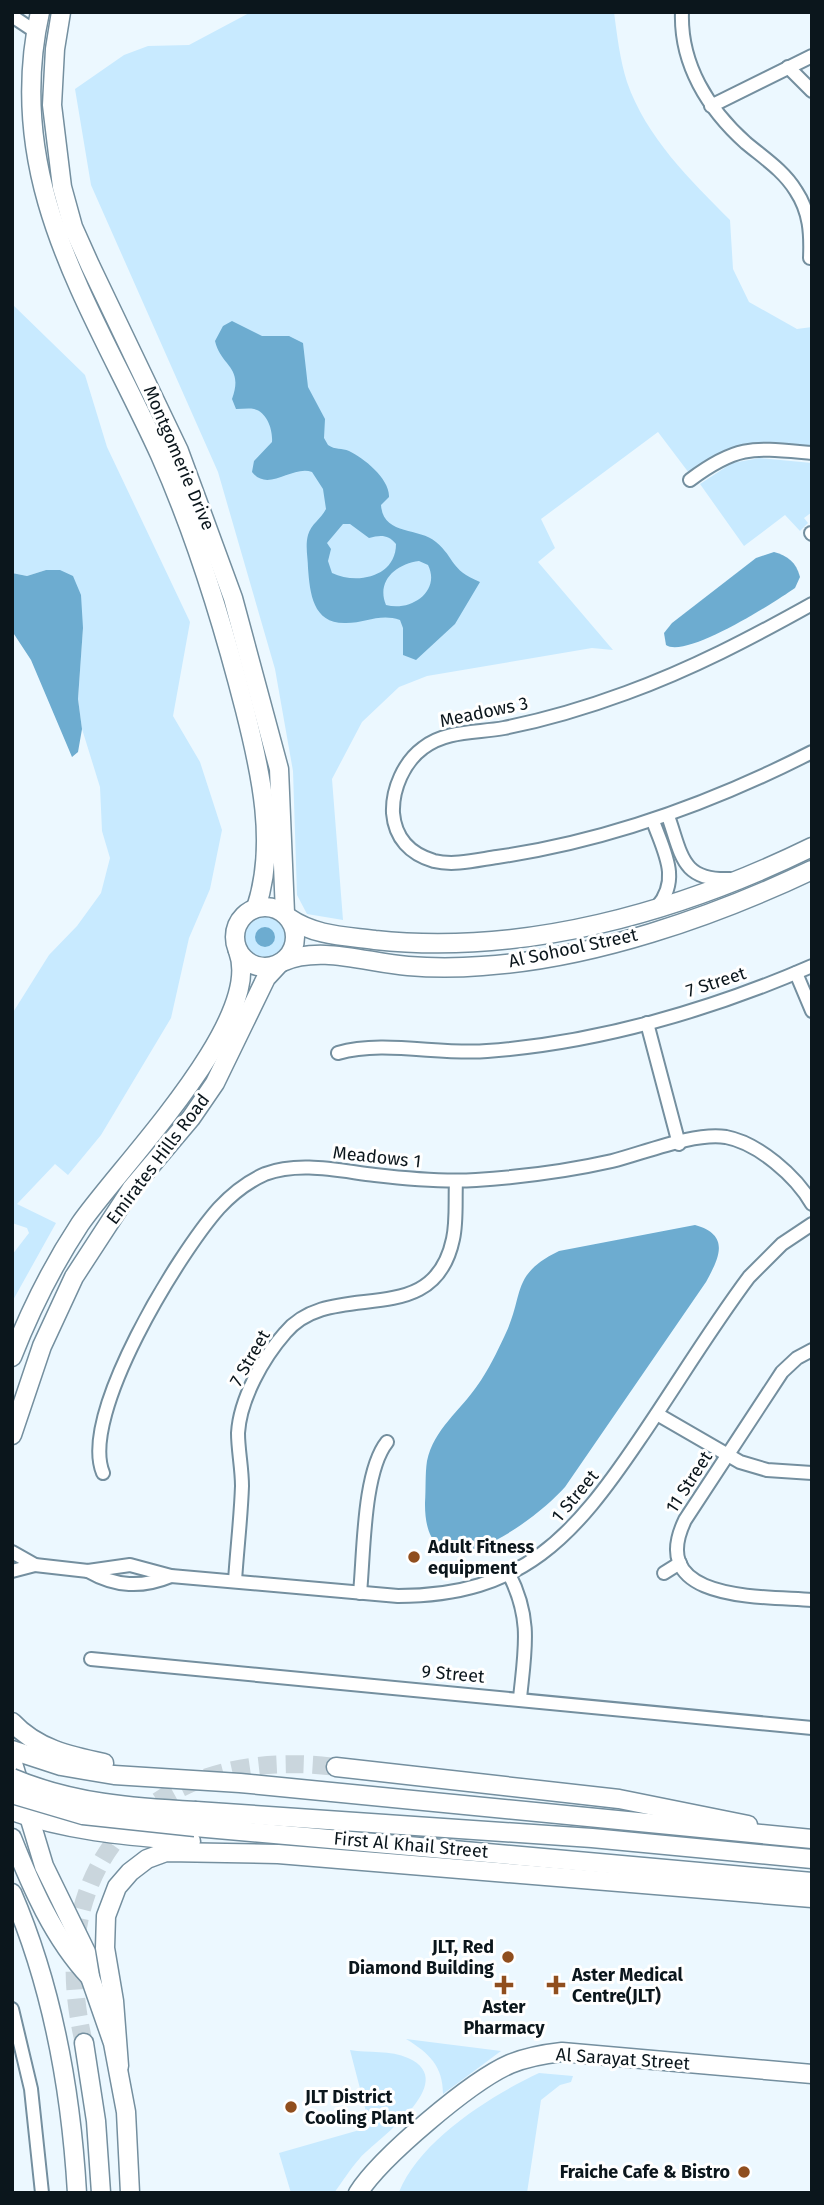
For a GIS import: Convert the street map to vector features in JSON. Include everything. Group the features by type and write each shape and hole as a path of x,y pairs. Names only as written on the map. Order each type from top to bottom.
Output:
{"main road":[{"name":"Montgomerie Drive","path":"40,12 32,86 34,139 42,191 51,223 72,275 161,458 215,605 260,774 265,835 263,884 256,908"},
{"name":"Montgomerie Drive","path":"61,12 52,77 52,105 62,187 73,227 89,265 179,451 233,598 279,769 287,916"},
{"name":"Al Sohool Street","path":"287,916 323,933 414,944 454,944 534,937 657,907 738,879 812,847"},
{"name":"Al Sohool Street","path":"281,963 313,954 409,966 445,967 536,960 675,924 749,898 812,870"},
{"path":"271,907 287,916 295,942 281,963 256,966 239,951 235,934 237,925 248,912 256,908 271,907"},
{"name":"Emirates Hills Road","path":"12,1357 37,1299 78,1227 117,1174 175,1106 219,1036 243,982 239,951"},
{"name":"Emirates Hills Road","path":"12,1435 42,1346 74,1277 132,1188 191,1118 215,1083 260,988 281,963"},
{"path":"12,1722 50,1749 117,1765 148,1776"},
{"path":"21,1814 15,1758 90,1772 240,1783 812,1839"},
{"path":"336,1767 619,1799 737,1822 771,1833"},
{"name":"First Al Khail Street","path":"12,1777 87,1800 196,1819 812,1882"},
{"name":"First Al Khail Street","path":"12,1794 83,1815 592,1838 812,1859"},
{"path":"12,1800 86,1952 90,1977 119,2066"},
{"path":"21,1814 93,1832 241,1846 278,1854"},
{"path":"12,1838 51,1920 73,1957 90,1977"},
{"path":"130,2192 126,2112 104,1932 106,1916 117,1887 147,1859 166,1852 278,1854 812,1898"},
{"path":"12,1893 37,1964 68,2084 77,2193"},
{"path":"12,1914 37,1964"},
{"path":"84,2043 96,2121 101,2193"},
{"name":"Al Sarayat Street","path":"358,2193 400,2146 484,2080 508,2065 535,2055 562,2052 812,2074"}],"street":[{"path":"12,15 29,12"},
{"path":"682,12 690,65 712,106 747,144 785,175 797,192 811,232 810,258"},
{"path":"12,15 36,32"},
{"path":"712,106 812,56"},
{"path":"788,67 812,91"},
{"path":"690,480 721,458 744,451 812,453"},
{"name":"Meadows 3","path":"812,604 711,659 625,694 504,728 438,739 410,760 401,775 393,806 394,820 406,846 437,862 454,863 543,849 668,816 812,752"},
{"path":"668,816 686,865 707,879 738,879"},
{"path":"653,821 670,871 668,892 657,907"},
{"path":"670,871 686,865"},
{"name":"7 Street","path":"338,1053 367,1048 458,1052 511,1049 647,1023 812,966"},
{"path":"796,973 812,1011"},
{"path":"647,1023 679,1144"},
{"name":"Meadows 1","path":"103,1474 98,1453 100,1439 114,1392 136,1338 179,1262 231,1196 262,1175 299,1167 456,1181 571,1169 715,1136 738,1140 787,1174 812,1204"},
{"name":"7 Street","path":"235,1581 242,1482 238,1434 244,1404 253,1385 286,1331 303,1316 337,1304 391,1301 406,1296 432,1279 449,1254 453,1239 456,1181"},
{"name":"1 Street","path":"171,1576 360,1593 436,1595 473,1587 509,1573 543,1553 584,1516 657,1414 749,1277 776,1249 812,1224"},
{"name":"11 Street","path":"680,1563 677,1541 680,1530 782,1372 797,1358 812,1350"},
{"path":"657,1414 727,1457 767,1469 812,1474"},
{"path":"360,1593 372,1475 375,1461 387,1442"},
{"path":"12,1552 35,1565"},
{"path":"664,1573 680,1563 693,1580 712,1591 812,1600"},
{"path":"12,1571 35,1565 88,1571 130,1565 171,1576"},
{"path":"88,1571 101,1578 129,1585 158,1582 171,1576"},
{"path":"509,1573 522,1601 526,1622 520,1698"},
{"name":"9 Street","path":"91,1658 812,1728"},
{"path":"12,2009 31,2089 42,2193"}],"shaded area":[{"path":"251,12 614,12 622,65 635,102 671,157 730,220 733,269 749,302 797,329 812,327 812,448 747,444 721,453 689,473 658,432 541,519 555,548 538,562 613,650 592,648 427,676 399,687 362,722 332,779 343,920 307,914 297,895 293,771 275,669 218,472 91,185 75,89 124,55 148,46 189,45"},
{"path":"12,304 85,375 107,447 190,622 173,716 200,762 222,830 210,889 189,938 171,1018 101,1135 68,1175 55,1164 17,1204 56,1223 12,1302 12,1255 29,1233 27,1228 12,1223 12,1014 49,955 77,926 101,893 110,858 102,831 100,787 82,729 78,699 83,628 46,570 27,576 12,573"},
{"path":"760,458 812,463 812,512 804,518 808,523 800,531 785,515 744,546 700,484 732,463"},
{"path":"266,912 283,919 290,936 283,953 266,960 249,953 242,936 249,919"},
{"path":"406,2039 501,2051 443,2094 440,2076 433,2061"},
{"path":"350,2050 408,2058 422,2068 426,2081 421,2095 411,2110 360,2158 334,2193 291,2193 279,2153 370,2127"},
{"path":"539,2073 573,2076 571,2082 560,2085 541,2100 527,2193 399,2192 423,2155 458,2122 499,2094"}],"water":[{"path":"232,321 262,336 289,336 303,343 308,387 325,419 324,438 328,445 355,454 381,476 388,490 389,497 381,505 388,522 429,537 463,573 480,582 455,624 416,660 403,655 403,628 400,620 379,618 353,623 335,622 326,618 315,606 310,588 307,543 309,531 326,509 323,489 312,472 296,472 265,480 252,472 254,461 272,442 271,432 266,418 259,411 236,409 232,399 235,388 233,373 215,341 223,326","holes":["343,524 350,524 369,538 390,538 396,544 390,564 382,571 363,578 342,577 332,573 328,561 331,549 327,543","419,561 428,565 431,574 427,591 414,602 386,605 384,588 390,575 403,566"]},
{"path":"774,552 787,558 796,567 800,577 795,588 751,616 710,637 676,647 666,645 664,633 672,623 756,558"},
{"path":"46,570 60,570 73,576 81,595 83,628 78,699 82,729 78,752 72,757 31,660 12,631 12,573 27,576"},
{"path":"265,927 272,930 275,937 272,944 265,947 258,944 255,937 258,930"},
{"path":"695,1225 706,1229 718,1241 718,1256 711,1273 565,1487 530,1518 483,1546 461,1552 442,1548 429,1533 425,1503 426,1466 430,1450 441,1430 489,1368 511,1320 521,1286 533,1268 559,1251"}],"tunnel":[{"path":"84,2043 75,1978 79,1920 97,1870 126,1828 165,1796 214,1775 271,1765 336,1767"}],"place":[{"name":"Adult Fitness equipment","path":"414,1557"},
{"name":"JLT, Red Diamond Building","path":"508,1957"},
{"name":"Aster Pharmacy","path":"504,1985"},
{"name":"Aster Medical Centre(JLT)","path":"556,1985"},
{"name":"JLT District Cooling Plant","path":"291,2107"},
{"name":"Fraiche Cafe & Bistro","path":"744,2172"}]}
